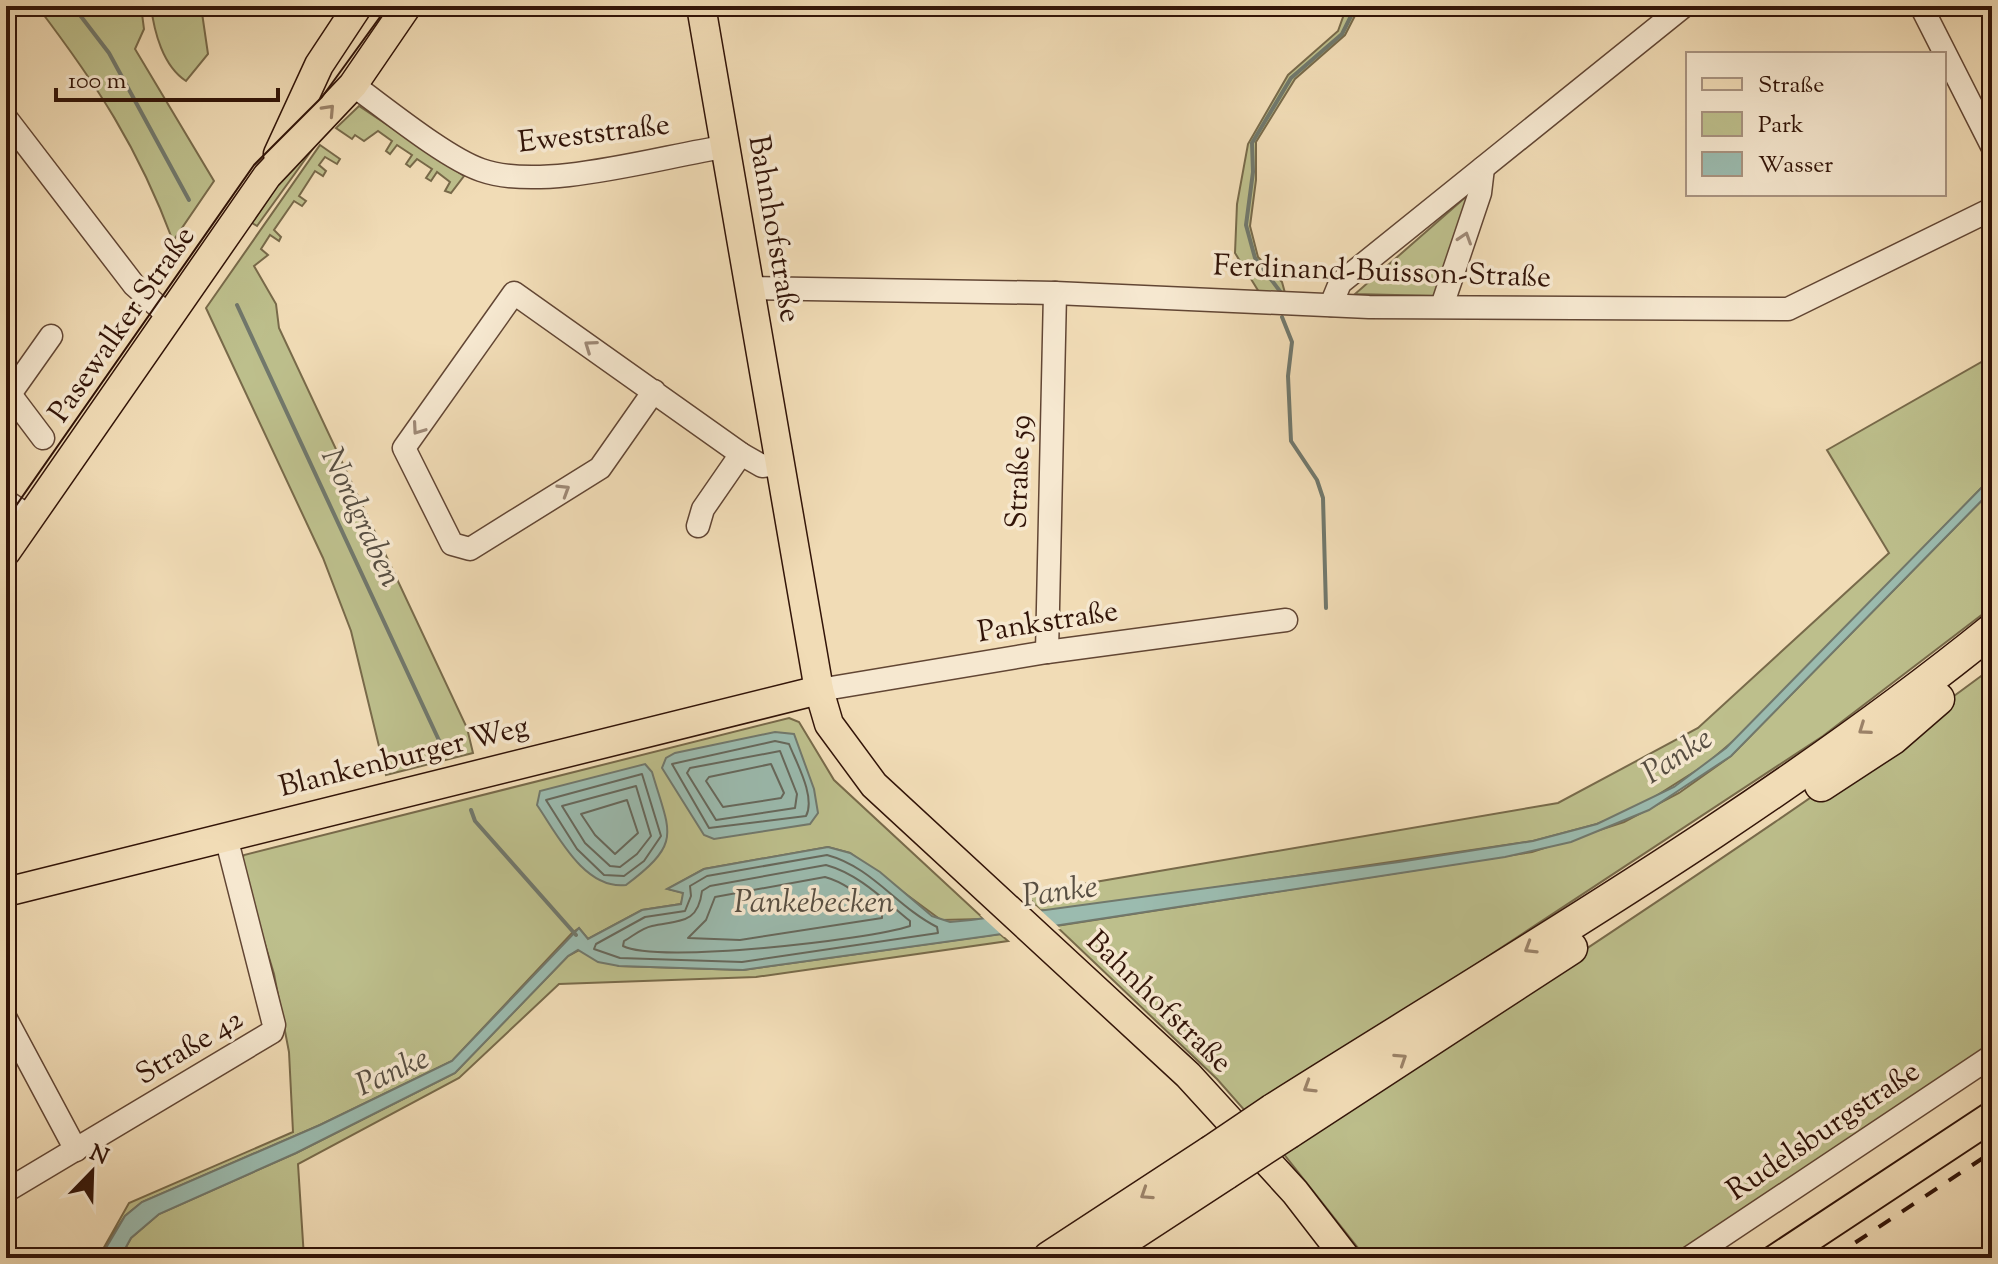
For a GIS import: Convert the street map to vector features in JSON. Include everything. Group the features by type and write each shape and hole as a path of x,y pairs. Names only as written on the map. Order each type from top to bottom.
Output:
{"highway":[{"path":"1049,1258 1219,1162 1754,807 1908,698 1992,630"},
{"path":"1281,1121 1893,738 1992,653"},
{"path":"1096,1258 1219,1162"}],"main road":[{"name":"Pasewalker Straße","path":"6,552 267,176 319,65 358,6"},
{"name":"Pasewalker Straße","path":"267,176 353,85 407,6"},
{"name":"Bahnhofstraße","path":"701,6 778,464 819,690 829,724 860,769 1210,1098 1295,1192 1346,1258"},
{"path":"319,65 353,85"},
{"name":"Blankenburger Weg","path":"6,892 819,690"}],"street":[{"path":"1331,305 1340,283 1684,6"},
{"path":"1921,6 1944,52"},
{"path":"1946,55 1992,146"},
{"name":"Eweststraße","path":"353,85 465,163 495,174 546,177 724,147"},
{"path":"6,118 134,285 171,318"},
{"path":"1442,306 1480,193 1483,168"},
{"name":"Ferdinand-Buisson-Straße","path":"748,288 1055,293 1331,305 1788,309 1992,209"},
{"path":"654,391 600,468 470,549 452,544 404,448 514,293 654,391 741,454 762,466 778,464"},
{"name":"Straße 59","path":"1047,652 1055,293"},
{"name":"Pasewalker Straße","path":"43,438 8,391 51,336"},
{"path":"698,526 703,509 741,454"},
{"path":"6,501 31,518"},
{"name":"Pankstraße","path":"819,690 1047,652 1286,620"},
{"name":"Straße 42","path":"6,1191 272,1032 261,970 226,837"},
{"path":"6,1019 76,1150"},
{"name":"Rudelsburgstraße","path":"1689,1258 1992,1056"}],"green space":[{"path":"37,6 141,6 144,29 135,49 214,181 173,241 160,207 114,118"},
{"path":"151,6 201,6 208,54 186,81 166,58 154,27"},
{"path":"1347,6 1360,6 1345,35 1295,79 1256,142 1256,180 1250,226 1258,257 1282,282 1285,293 1259,292 1235,253 1237,204 1248,144 1288,75 1338,31"},
{"path":"359,106 464,176 451,193 445,191 450,182 437,172 431,181 426,178 432,169 417,159 410,167 406,164 412,155 397,145 390,154 386,151 392,141 378,131 364,141 355,135 352,139 336,128"},
{"path":"317,143 257,226 252,223 289,168"},
{"path":"320,145 340,159 337,164 325,157 319,165 326,171 323,176 315,171 299,196 306,201 302,206 294,201 274,230 281,237 279,241 270,235 261,249 268,255 254,266 276,304 279,328 467,728 473,753 386,775 351,631 323,558 206,308"},
{"path":"1468,195 1436,296 1355,294"},
{"path":"1992,356 1992,477 1745,731 1705,765 1637,808 1597,824 1533,841 1057,911 1040,910 1025,894 1558,803 1698,728 1889,553 1827,450"},
{"path":"1992,490 1992,607 1823,736 1358,1042 1246,1112 1217,1079 1056,926 1532,852 1624,822 1679,793 1731,756"},
{"path":"1992,668 1992,1045 1670,1258 1366,1258 1283,1153 1729,854"},
{"path":"789,718 799,722 834,780 984,919 941,920 850,853 828,847 704,869 668,889 684,893 681,904 642,910 588,939 579,928 572,933 452,1061 320,1125 142,1202 125,1216 98,1258 129,1203 293,1132 289,1052 274,974 240,862 244,855"},
{"path":"1000,934 1008,941 756,977 559,984 459,1078 298,1164 304,1258 120,1258 131,1238 159,1214 296,1153 455,1073 568,956 579,950 619,966 743,970"}],"water":[{"name":"Pankebecken","path":"1992,477 1992,490 1731,756 1649,810 1571,842 1505,857 743,970 619,966 598,962 578,950 568,956 455,1073 296,1153 159,1214 131,1238 120,1258 100,1258 125,1216 142,1202 320,1125 452,1061 579,928 588,939 642,910 681,904 683,893 667,889 704,869 828,847 850,853 880,872 932,916 950,922 1399,862 1533,841 1597,824 1674,787 1726,748"},
{"path":"775,732 794,734 814,789 818,813 810,824 714,839 704,835 662,768 666,758 675,753"},
{"path":"645,764 652,772 664,810 667,836 664,847 657,858 626,885 611,884 597,879 573,858 537,805 540,791"}],"pier":[{"path":"1036,906 1061,929 1004,937 980,915"}],"waterway":[{"name":"Nordgraben","path":"73,6 109,53 189,200"},
{"path":"1282,294 1255,258 1246,225 1253,172 1252,143 1291,78 1342,34 1356,6"},
{"name":"Nordgraben","path":"237,305 443,749"},
{"path":"1282,317 1292,342 1288,376 1291,441 1317,480 1323,498 1326,608"},
{"name":"Nordgraben","path":"471,810 475,821 576,935"}],"tram line":[{"path":"6,520 254,165 322,97 388,6"},
{"path":"1750,1258 1992,1098"},
{"path":"1806,1258 1992,1135"}],"railway":[{"path":"1832,1258 1992,1152"}],"water label":[{"name":"Panke","path":"1678,757"},
{"name":"Panke","path":"1060,893"},
{"name":"Panke","path":"393,1073"}]}
